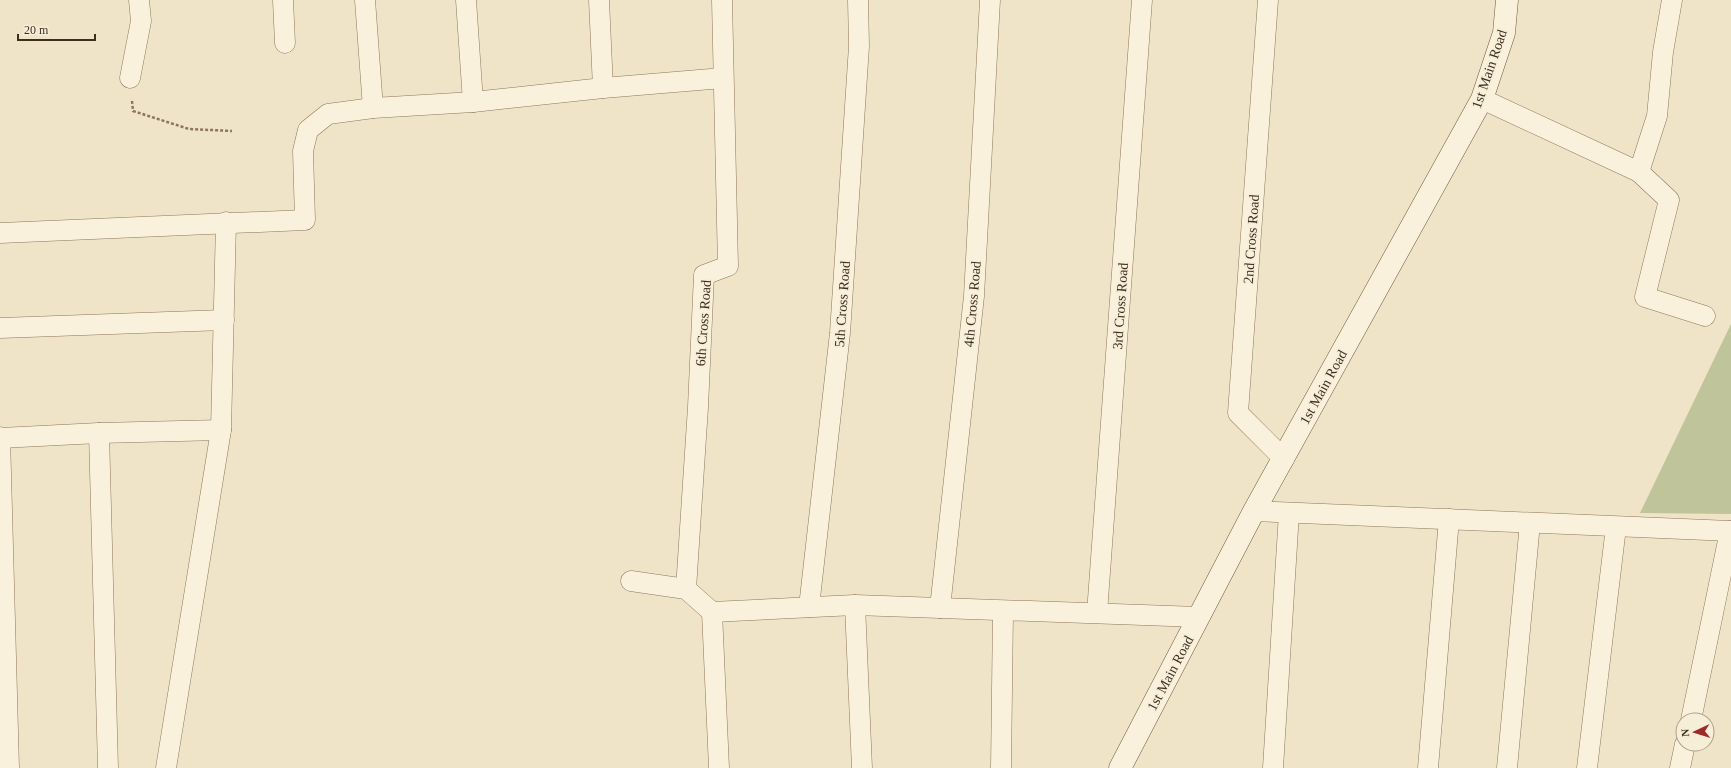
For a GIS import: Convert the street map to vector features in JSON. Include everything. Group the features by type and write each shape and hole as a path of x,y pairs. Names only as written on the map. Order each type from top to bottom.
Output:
{"street":[{"path":"130,78 141,21 139,0"},
{"path":"283,0 285,43"},
{"path":"365,0 373,108"},
{"path":"466,0 473,102"},
{"path":"600,0 603,88"},
{"name":"6th Cross Road","path":"686,589 698,407 704,274 728,266 722,0"},
{"name":"5th Cross Road","path":"809,607 840,333 858,46 858,0"},
{"name":"4th Cross Road","path":"940,608 974,296 990,0"},
{"name":"3rd Cross Road","path":"1097,613 1142,0"},
{"name":"2nd Cross Road","path":"1268,0 1238,413 1284,459"},
{"name":"1st Main Road","path":"1120,768 1254,511 1482,99 1504,33 1507,0"},
{"path":"1639,172 1657,116 1663,52 1672,0"},
{"path":"0,233 226,222 305,220 303,151 308,130 328,114 373,108 473,102 603,88 723,78"},
{"path":"1482,99 1639,172 1669,200 1645,297 1705,316"},
{"path":"166,768 222,430 226,222"},
{"path":"0,328 224,320"},
{"path":"9,768 0,437 222,430"},
{"path":"99,433 108,768"},
{"path":"1254,511 1731,531 1692,712"},
{"path":"1273,768 1289,513"},
{"path":"1428,768 1449,520"},
{"path":"1507,768 1530,523"},
{"path":"1587,768 1616,527"},
{"path":"632,581 686,589 712,612 855,605 1199,617"},
{"path":"855,605 862,768"},
{"path":"1001,768 1003,610"},
{"path":"712,612 719,768"},
{"path":"1680,768 1684,752"}],"path":[{"path":"130,78 133,111 189,128 232,131"}],"green space":[{"path":"1731,324 1731,514 1640,513"}]}
